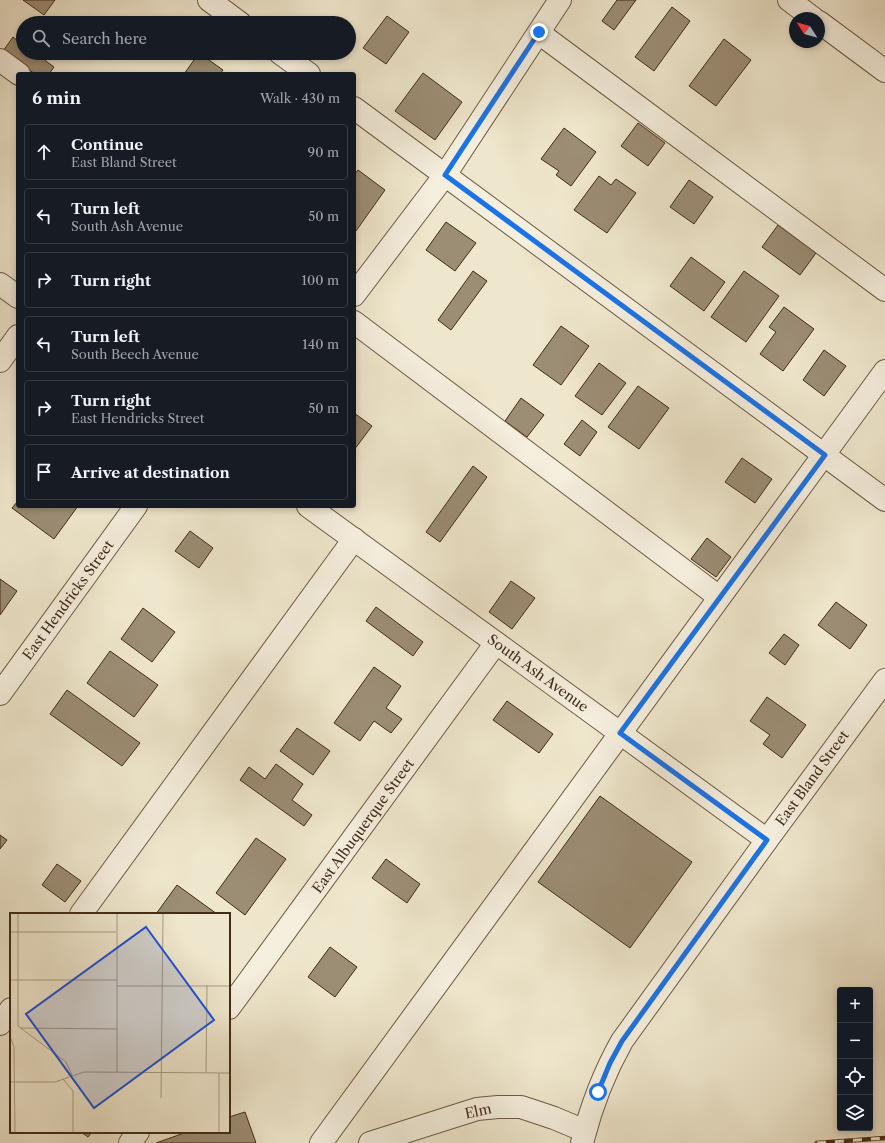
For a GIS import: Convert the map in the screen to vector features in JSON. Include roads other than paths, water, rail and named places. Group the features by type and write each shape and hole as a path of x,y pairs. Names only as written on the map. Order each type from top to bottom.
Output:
{"street":[{"path":"209,0 231,16"},
{"path":"356,292 445,175 560,0"},
{"path":"789,0 805,12"},
{"path":"825,26 885,71"},
{"path":"539,32 885,290"},
{"path":"0,60 16,72"},
{"path":"290,60 306,72"},
{"path":"356,109 885,500"},
{"path":"0,284 16,296"},
{"path":"356,324 719,597"},
{"path":"0,361 16,339"},
{"path":"321,1143 885,371"},
{"name":"East Hendricks Street","path":"0,694 135,508"},
{"name":"South Ash Avenue","path":"311,508 767,840"},
{"path":"82,913 354,539"},
{"name":"East Albuquerque Street","path":"230,1007 496,643"},
{"name":"East Bland Street","path":"584,1137 606,1072 622,1041 885,680"},
{"path":"0,1024 10,1010"},
{"name":"Elm","path":"370,1143 477,1109 498,1107 521,1107 554,1118 584,1137"},
{"path":"130,1143 137,1133"}],"railway":[{"path":"817,1143 885,1138"}]}
